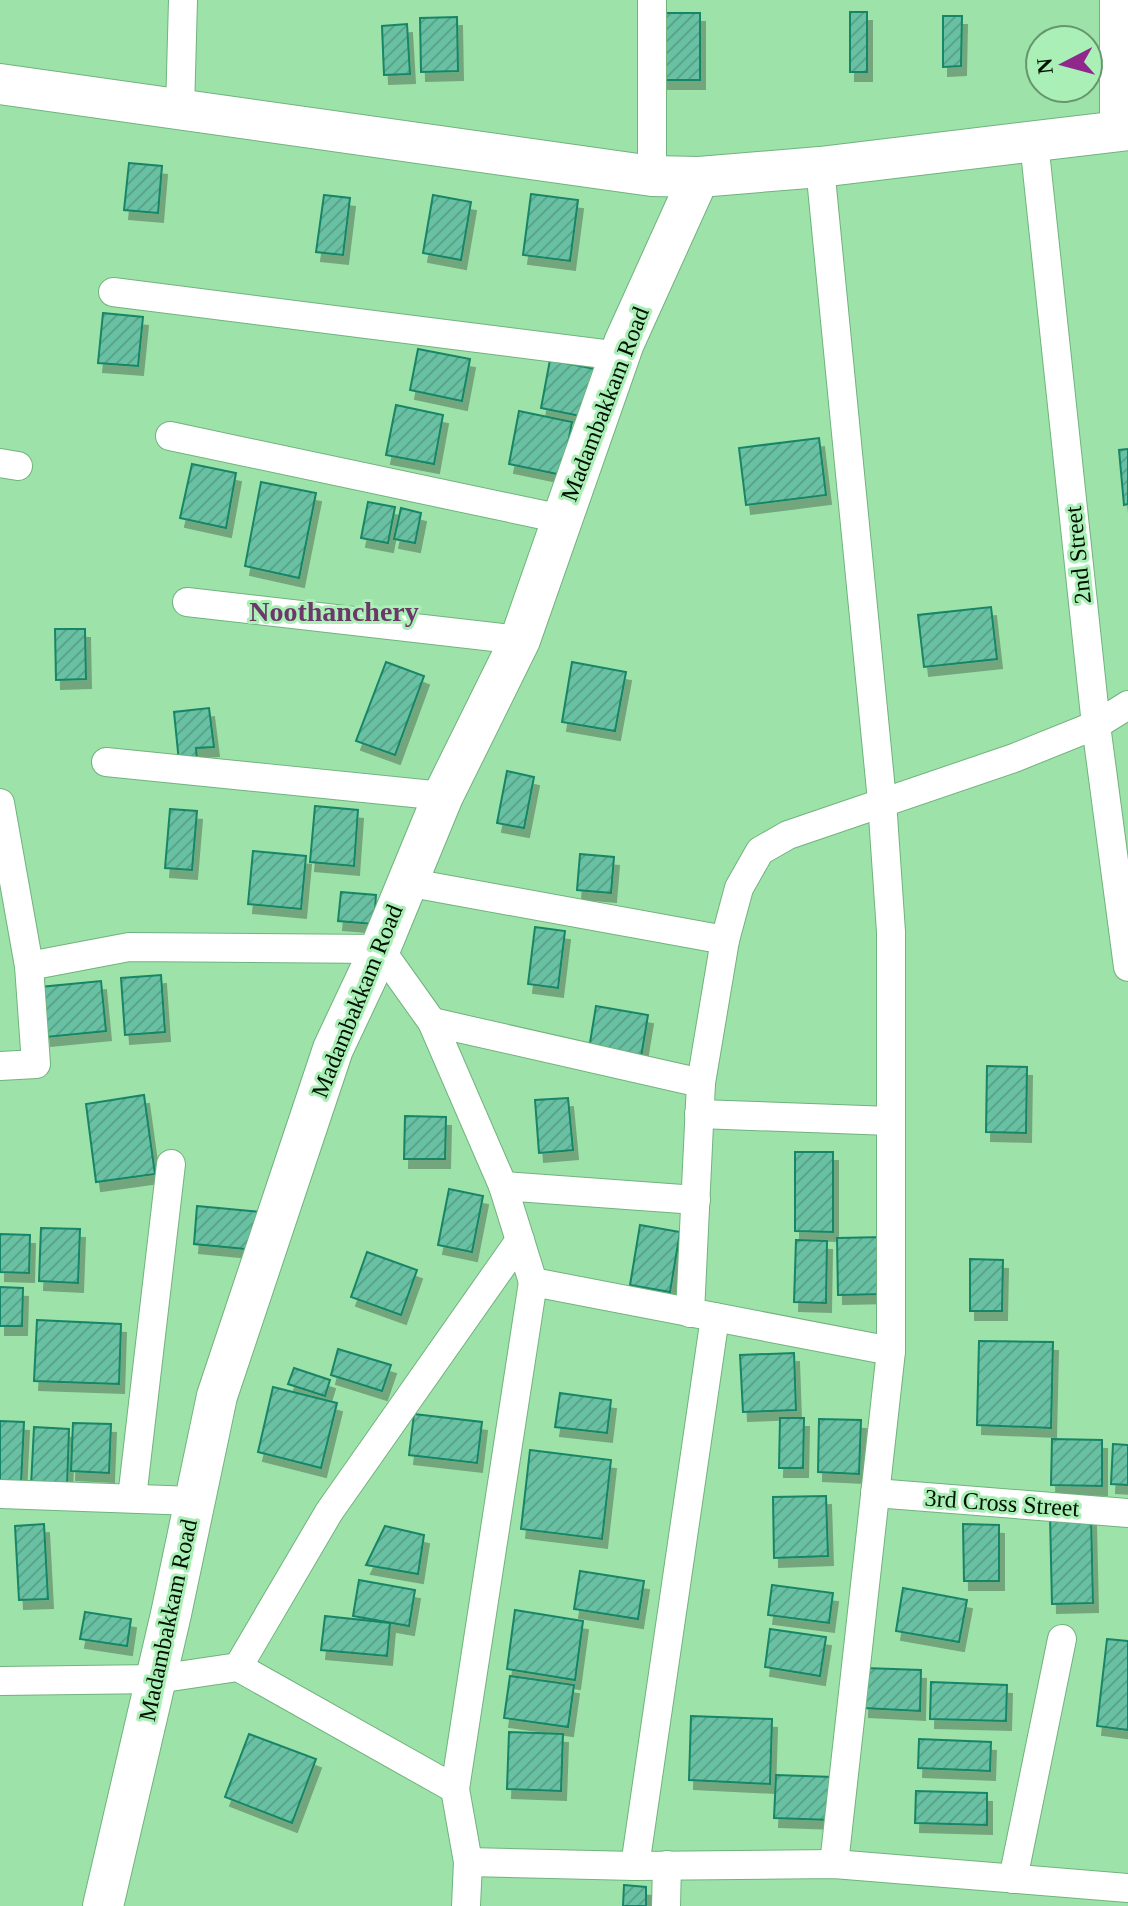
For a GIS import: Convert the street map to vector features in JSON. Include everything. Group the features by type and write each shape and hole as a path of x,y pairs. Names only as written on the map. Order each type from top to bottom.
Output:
{"street":[{"path":"180,110 183,0"},
{"path":"652,0 652,176"},
{"path":"0,84 652,176 699,177 820,167 1121,131 1114,0"},
{"name":"2nd Street","path":"1034,142 1096,725 1128,967"},
{"path":"820,167 882,801 891,932 891,1351 834,1864"},
{"name":"Madambakkam Road","path":"103,1906 157,1679 217,1396 333,1049 380,949 443,796 520,640 620,356 699,177"},
{"path":"113,292 620,356"},
{"path":"170,436 562,519"},
{"path":"187,602 520,640"},
{"path":"635,1866 702,1315 696,1200 701,1083 725,940 739,888 760,851 788,835 1014,758 1096,725 1128,705"},
{"path":"106,762 443,796"},
{"path":"0,803 8,893 29,966 36,1064 0,1066"},
{"path":"406,882 725,940"},
{"path":"29,966 129,947 380,949 432,1022 503,1186 533,1282 455,1789 468,1862 466,1906"},
{"path":"432,1022 701,1083"},
{"path":"699,1114 891,1121"},
{"path":"132,1498 171,1164"},
{"path":"503,1186 696,1200"},
{"path":"238,1667 329,1512 520,1240"},
{"path":"533,1282 891,1351"},
{"name":"3rd Cross Street","path":"875,1493 1128,1513"},
{"path":"0,1494 194,1501"},
{"path":"1013,1879 1062,1639"},
{"path":"0,1681 157,1679 238,1667 455,1789"},
{"path":"468,1862 635,1866 834,1864 1128,1888"},
{"path":"666,1906 667,1865"}],"building":[{"path":"850,12 867,12 867,72 850,72"},
{"path":"658,13 700,13 700,80 659,80"},
{"path":"943,16 962,16 961,66 943,67"},
{"path":"457,17 458,71 421,72 420,18"},
{"path":"407,24 410,74 384,75 382,26"},
{"path":"129,163 162,166 158,213 124,210"},
{"path":"531,194 578,200 570,261 523,255"},
{"path":"324,195 350,198 343,255 316,252"},
{"path":"433,195 471,202 461,260 423,253"},
{"path":"103,313 143,317 138,366 98,363"},
{"path":"418,349 470,359 462,401 410,390"},
{"path":"550,360 600,370 590,418 541,408"},
{"path":"396,405 443,415 434,464 386,455"},
{"path":"519,411 572,422 562,475 509,464"},
{"path":"819,438 826,495 746,505 739,448"},
{"path":"1128,449 1128,504 1124,505 1119,450"},
{"path":"192,464 236,473 226,528 180,518"},
{"path":"261,482 316,493 299,578 245,566"},
{"path":"368,502 395,507 388,543 361,538"},
{"path":"401,508 421,513 415,543 394,539"},
{"path":"991,607 997,659 924,667 918,615"},
{"path":"55,629 85,629 86,679 56,680"},
{"path":"386,662 424,676 395,755 356,741"},
{"path":"572,662 626,672 615,731 562,722"},
{"path":"209,708 214,747 196,748 197,760 179,762 174,712"},
{"path":"507,771 534,777 524,828 497,823"},
{"path":"315,806 358,810 354,866 310,862"},
{"path":"170,809 197,811 192,870 165,868"},
{"path":"253,851 306,856 301,909 248,904"},
{"path":"580,854 614,857 611,893 577,890"},
{"path":"341,892 376,895 374,924 338,921"},
{"path":"535,927 565,931 558,988 528,984"},
{"path":"161,975 165,1032 125,1035 121,978"},
{"path":"101,981 106,1031 46,1037 40,987"},
{"path":"596,1006 648,1015 641,1057 589,1049"},
{"path":"987,1066 1027,1067 1026,1133 986,1132"},
{"path":"144,1095 155,1174 96,1182 86,1104"},
{"path":"568,1098 573,1150 539,1153 535,1100"},
{"path":"405,1116 446,1117 445,1159 404,1159"},
{"path":"795,1152 833,1152 833,1232 795,1231"},
{"path":"449,1189 483,1196 472,1252 438,1245"},
{"path":"197,1206 260,1212 257,1250 194,1244"},
{"path":"640,1225 680,1232 670,1292 630,1285"},
{"path":"41,1228 80,1229 78,1283 39,1281"},
{"path":"0,1234 30,1235 29,1273 0,1272"},
{"path":"886,1237 886,1294 838,1295 837,1238"},
{"path":"796,1240 827,1241 826,1303 794,1302"},
{"path":"367,1252 417,1270 401,1315 351,1297"},
{"path":"970,1259 1003,1260 1002,1311 970,1311"},
{"path":"0,1287 23,1288 22,1326 0,1326"},
{"path":"37,1320 121,1324 119,1384 34,1381"},
{"path":"979,1341 1053,1342 1051,1428 977,1425"},
{"path":"338,1349 391,1365 382,1391 331,1375"},
{"path":"794,1353 796,1410 743,1412 740,1355"},
{"path":"294,1368 330,1380 325,1396 288,1384"},
{"path":"273,1387 337,1403 321,1468 258,1452"},
{"path":"560,1393 611,1400 607,1433 555,1427"},
{"path":"414,1414 482,1422 477,1463 409,1455"},
{"path":"780,1418 804,1418 803,1468 779,1468"},
{"path":"819,1419 861,1420 859,1474 818,1472"},
{"path":"0,1421 24,1422 21,1484 0,1483"},
{"path":"73,1423 111,1424 109,1473 71,1471"},
{"path":"34,1427 69,1429 67,1487 31,1486"},
{"path":"1052,1439 1102,1440 1102,1486 1051,1485"},
{"path":"1113,1444 1128,1445 1128,1485 1111,1484"},
{"path":"530,1450 611,1460 602,1539 521,1529"},
{"path":"826,1496 828,1556 774,1558 773,1497"},
{"path":"1050,1516 1091,1516 1093,1603 1052,1604"},
{"path":"44,1524 48,1599 19,1600 15,1526"},
{"path":"963,1524 999,1525 999,1581 964,1581"},
{"path":"385,1526 424,1535 418,1574 366,1565"},
{"path":"580,1571 644,1581 638,1619 574,1609"},
{"path":"359,1580 415,1590 409,1626 353,1616"},
{"path":"772,1585 833,1593 829,1623 768,1615"},
{"path":"903,1588 967,1600 959,1642 896,1631"},
{"path":"515,1610 583,1621 575,1680 507,1669"},
{"path":"85,1612 131,1619 127,1646 80,1639"},
{"path":"325,1616 390,1623 387,1656 321,1650"},
{"path":"770,1629 826,1637 820,1676 765,1667"},
{"path":"1107,1639 1128,1641 1128,1730 1097,1726"},
{"path":"865,1668 921,1670 920,1711 864,1708"},
{"path":"510,1676 574,1685 568,1727 504,1718"},
{"path":"931,1682 1007,1685 1006,1721 930,1719"},
{"path":"691,1716 772,1719 770,1784 689,1780"},
{"path":"509,1732 563,1734 561,1791 507,1789"},
{"path":"249,1734 316,1759 292,1823 225,1797"},
{"path":"919,1739 991,1742 990,1771 918,1768"},
{"path":"776,1775 833,1777 831,1820 774,1818"},
{"path":"916,1791 987,1793 987,1825 915,1823"},
{"path":"624,1885 646,1887 646,1906 623,1906"}],"district":[{"name":"Noothanchery","path":"334,611"}]}
